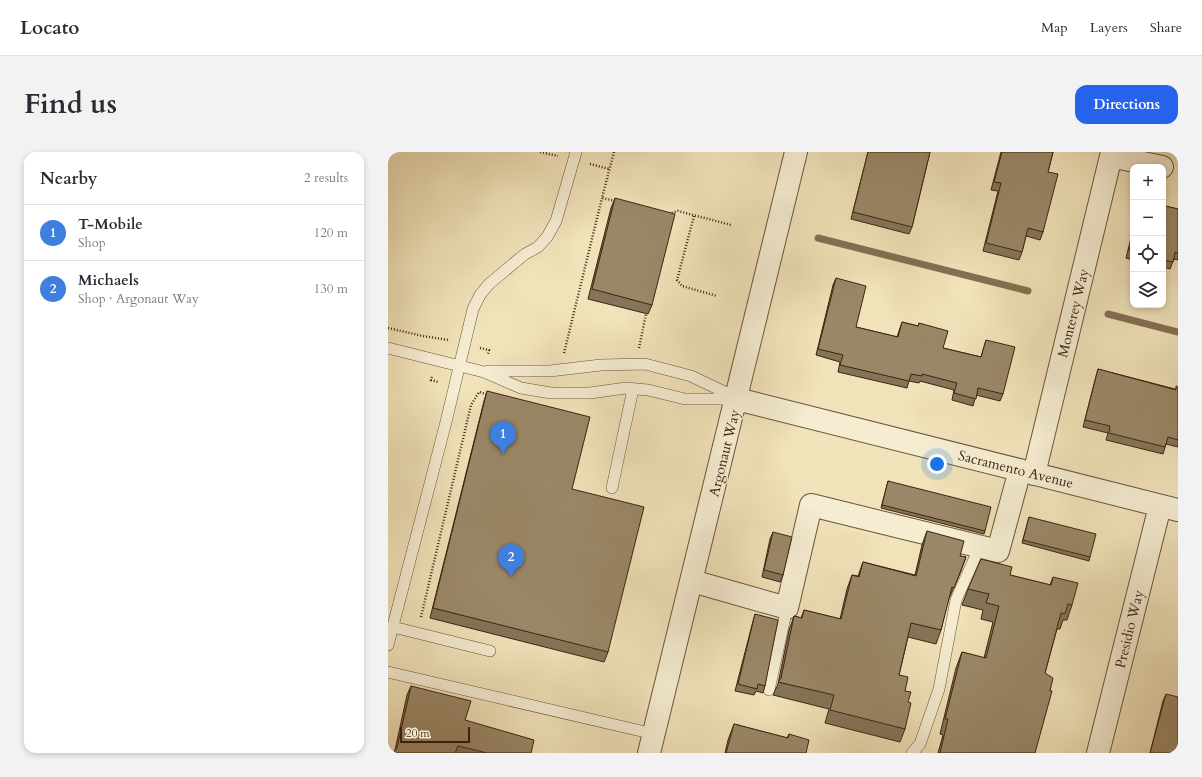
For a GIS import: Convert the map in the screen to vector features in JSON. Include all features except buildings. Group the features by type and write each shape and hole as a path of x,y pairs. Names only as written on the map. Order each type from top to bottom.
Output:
{"street":[{"name":"Argonaut Way","path":"652,743 796,152"},
{"path":"1111,154 1150,164"},
{"name":"Monterey Way","path":"980,546 998,550 1027,472 1111,154"},
{"path":"1166,168 1178,170"},
{"name":"Sacramento Avenue","path":"737,398 1169,508"},
{"path":"692,581 787,608 811,505 980,546"},
{"name":"Presidio Way","path":"1098,753 1169,508"}],"lane":[{"path":"388,645 473,309 480,295 488,284 525,254 538,247 550,232 556,222 576,152"},
{"path":"388,348 484,372 521,388 551,393 570,394 633,389 648,390 685,399 737,398"},
{"path":"484,372 550,370 601,365 645,364 691,376 737,398"},
{"path":"612,488 633,389"},
{"path":"912,753 920,744 939,689 956,600 980,546"},
{"path":"769,690 787,608"},
{"path":"393,627 490,651"},
{"path":"388,672 652,743"}],"path":[{"path":"563,357 614,152"},
{"path":"602,198 623,203"},
{"path":"666,214 678,212 731,225"},
{"path":"694,216 677,280 682,286 717,296"},
{"path":"638,352 646,314"},
{"path":"388,328 423,336 441,338"},
{"path":"418,634 471,405 479,392 492,395"}],"waterway":[{"path":"818,238 1028,291"},
{"path":"1108,314 1178,332"}],"place":[{"name":"T-Mobile","path":"503,454"},
{"name":"Michaels","path":"511,577"}]}
